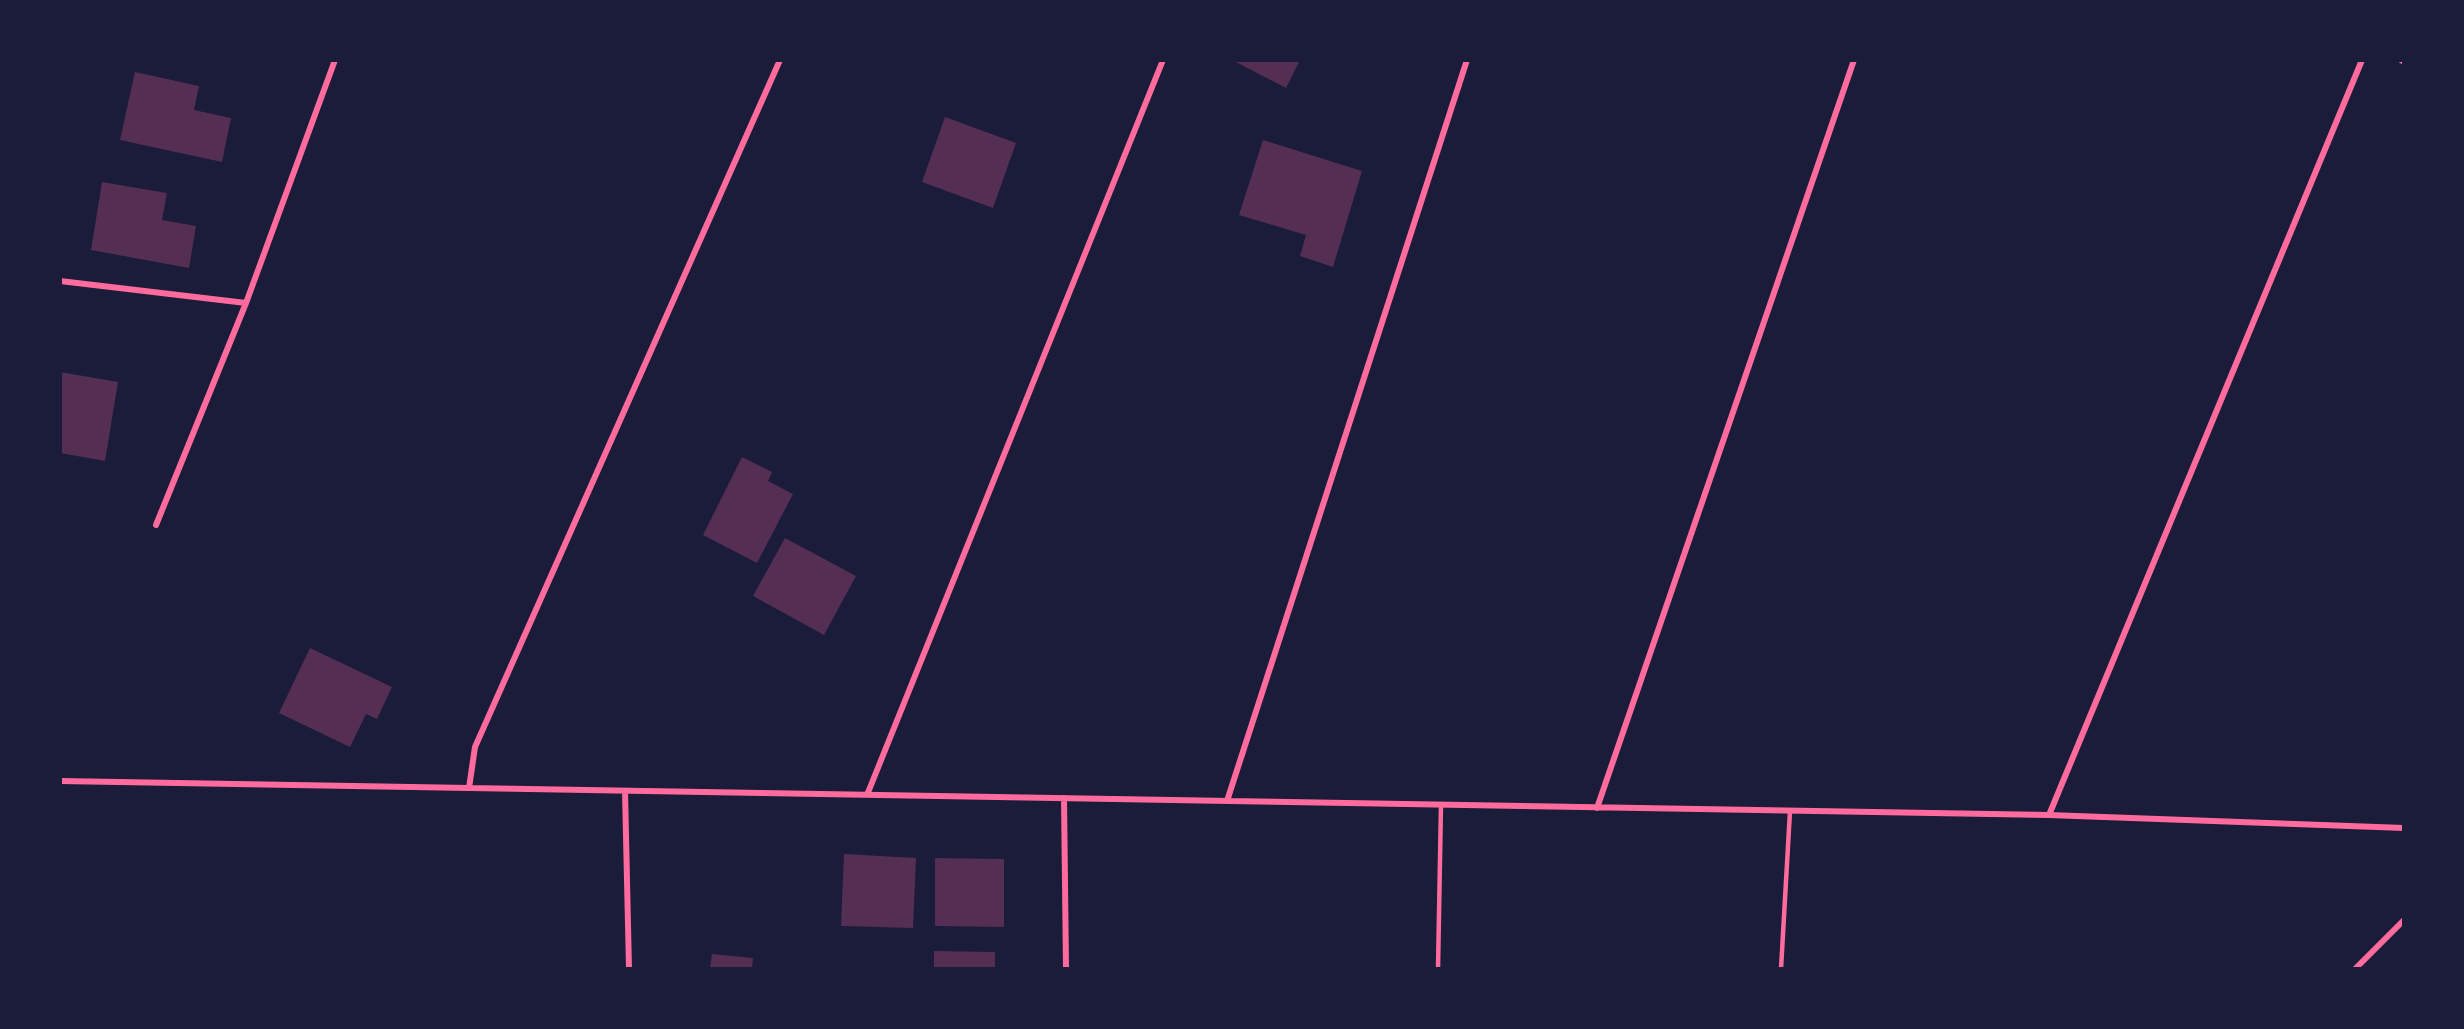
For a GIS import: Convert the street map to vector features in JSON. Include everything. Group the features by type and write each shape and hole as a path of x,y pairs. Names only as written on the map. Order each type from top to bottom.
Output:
{"street":[{"path":"156,525 246,303 335,60"},
{"path":"469,788 475,747 780,60"},
{"path":"867,795 1162,60"},
{"path":"1227,801 1467,60"},
{"path":"1597,807 1854,60"},
{"path":"2049,815 2361,60"},
{"path":"60,281 246,303"},
{"path":"60,781 2049,815 2404,828"},
{"path":"625,791 629,969"},
{"path":"1064,798 1066,969"},
{"path":"2355,969 2404,920"}],"lane":[{"path":"1438,969 1441,805"},
{"path":"1781,969 1790,810"}],"building":[{"path":"1232,60 1300,60 1286,88"},
{"path":"135,72 199,86 194,110 231,118 222,162 120,140"},
{"path":"945,117 1016,143 993,208 922,182"},
{"path":"1263,140 1362,171 1333,267 1300,256 1306,235 1239,215"},
{"path":"102,182 167,193 162,220 196,226 189,268 91,250"},
{"path":"60,372 118,382 105,461 60,453"},
{"path":"742,457 772,472 768,481 793,494 757,563 703,535"},
{"path":"785,538 856,576 824,635 753,596"},
{"path":"310,648 392,687 377,719 366,714 350,747 279,713"},
{"path":"844,854 916,858 913,928 841,926"},
{"path":"935,858 1004,859 1004,927 935,926"},
{"path":"934,951 995,952 995,969 934,969"},
{"path":"712,954 753,958 752,969 710,969"}]}
